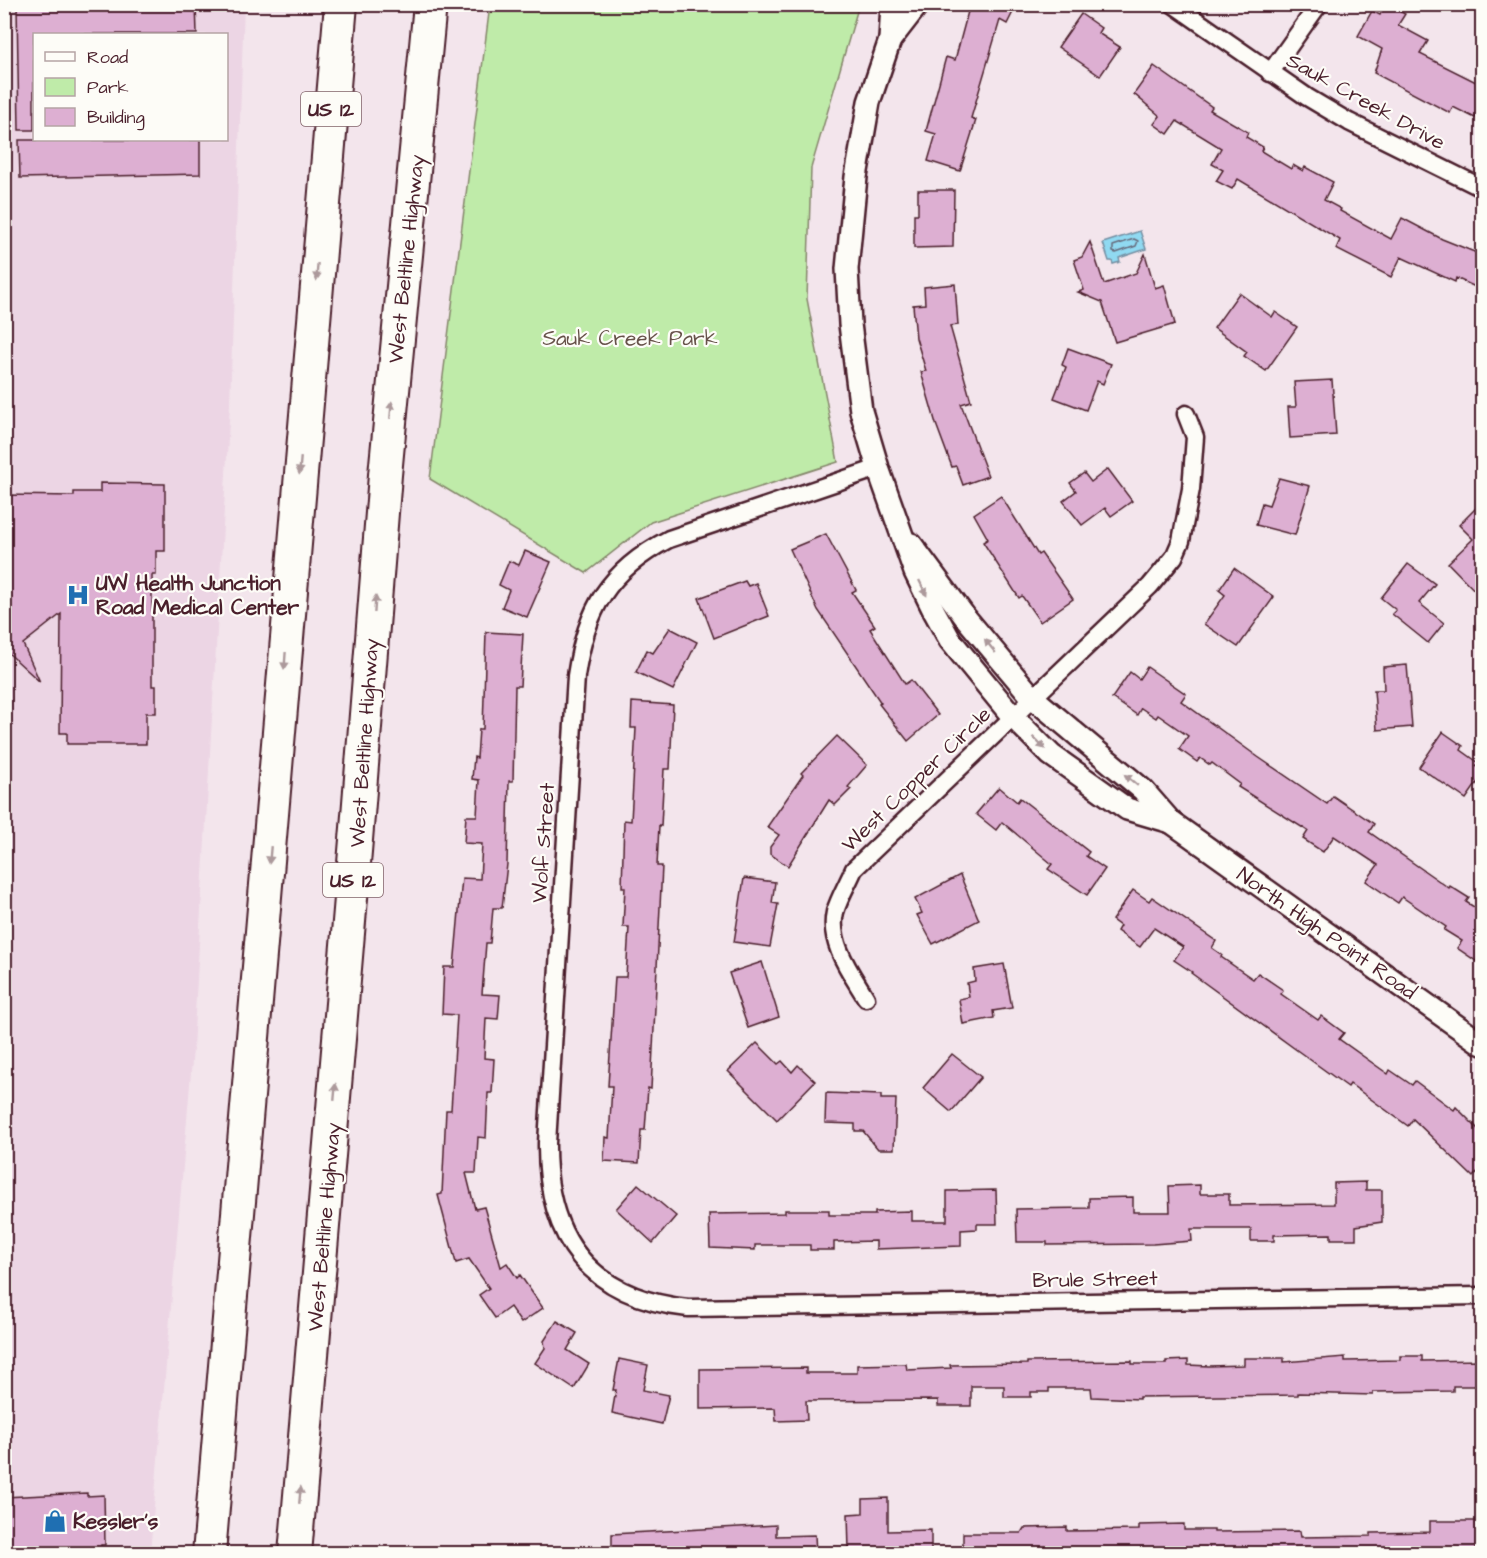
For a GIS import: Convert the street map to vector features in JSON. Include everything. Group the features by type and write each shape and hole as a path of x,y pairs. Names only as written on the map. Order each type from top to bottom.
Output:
{"highway":[{"path":"322,4 322,214"},
{"name":"US 12","path":"209,1554 270,859 341,4"},
{"name":"West Beltline Highway","path":"295,1554 356,851 385,475 430,4"},
{"path":"410,207 446,4"}],"street":[{"name":"North High Point Road","path":"892,4 890,40 868,102 856,177 847,269 850,324 861,411 878,468 915,572 950,640 1012,717 1051,755 1127,809 1171,822"},
{"name":"North High Point Road","path":"890,40 918,4"},
{"name":"Sauk Creek Drive","path":"1173,4 1270,73 1348,122 1482,188"},
{"path":"1270,73 1319,4"},
{"name":"West Copper Circle","path":"867,998 842,960 834,923 836,911 854,869 1150,586 1174,557 1181,541 1191,489 1195,436 1186,414"},
{"name":"Wolf Street","path":"708,1308 664,1306 644,1300 617,1288 595,1273 574,1251 559,1225 550,1196 547,1143 580,650 589,617 599,598 627,565 644,552 669,539 878,468"},
{"name":"North High Point Road","path":"903,534 1032,697 1143,790 1171,822 1482,1044"},
{"name":"Brule Street","path":"708,1308 1482,1296"}],"shaded area":[{"path":"5,5 244,5 230,404 193,1049 150,1553 5,1554"}],"green space":[{"name":"Sauk Creek Park","path":"743,4 858,8 811,168 807,299 838,462 651,522 586,573 430,479 490,5"}],"water":[{"path":"1140,231 1146,249 1119,258 1120,262 1113,264 1109,261 1103,243"}],"building":[{"path":"17,4 196,4 197,33 33,33 33,130 19,130"},
{"path":"970,4 1017,4 1007,24 1000,20 971,118 976,120 960,171 928,161 936,134 926,131 946,57 955,60"},
{"path":"1386,4 1405,14 1398,25 1428,41 1420,54 1482,85 1482,102 1475,118 1453,107 1450,113 1374,73 1382,49 1358,36 1372,11 1380,15"},
{"path":"1081,14 1101,28 1098,33 1120,47 1100,76 1058,47"},
{"path":"1154,66 1212,107 1210,110 1248,132 1246,137 1263,147 1261,151 1291,169 1293,165 1303,171 1305,167 1333,182 1324,200 1341,209 1340,211 1391,239 1402,218 1442,239 1482,255 1482,290 1456,278 1455,282 1401,257 1391,277 1336,249 1340,240 1238,179 1232,189 1216,181 1223,170 1212,164 1221,148 1177,121 1168,134 1154,124 1160,116 1134,94"},
{"path":"19,140 200,141 200,174 20,178"},
{"path":"918,190 954,190 953,247 914,248 914,214 918,214"},
{"path":"1090,242 1104,284 1136,273 1145,254 1155,288 1164,285 1175,324 1115,342 1102,302 1078,292 1084,290 1074,260 1082,257"},
{"path":"955,284 958,325 950,326 971,401 961,404 988,476 963,485 956,466 952,467 936,424 921,372 926,371 916,338 913,305 925,304 924,287"},
{"path":"1239,293 1272,317 1275,312 1297,327 1266,371 1244,356 1247,352 1214,328"},
{"path":"1068,348 1111,364 1103,384 1097,381 1086,410 1054,398 1066,367 1062,365"},
{"path":"1332,380 1336,435 1290,438 1288,407 1296,407 1294,382"},
{"path":"1108,469 1132,501 1111,516 1105,508 1082,525 1063,501 1076,491 1070,483 1084,473 1091,482"},
{"path":"1279,478 1310,486 1295,535 1256,525 1262,503 1269,505"},
{"name":"UW Health Junction Road Medical Center","path":"100,483 165,484 165,551 156,551 156,575 152,575 152,686 156,686 156,713 146,713 146,744 67,744 67,733 60,733 61,614 23,644 40,682 4,649 4,495 74,496 74,492 100,492"},
{"path":"1001,496 1038,555 1041,553 1073,599 1040,622 1022,596 1019,598 983,542 988,539 974,514"},
{"path":"1482,502 1482,598 1448,563 1473,539 1459,525"},
{"path":"826,534 856,590 852,592 875,626 870,629 905,684 911,680 938,715 908,741 879,704 881,703 818,610 790,549"},
{"path":"525,551 551,562 527,617 502,607 509,590 499,585 509,561 519,565"},
{"path":"1408,564 1435,584 1419,603 1444,623 1428,643 1392,614 1396,610 1381,598"},
{"path":"1234,568 1274,597 1238,647 1204,624 1225,595 1219,590"},
{"path":"745,581 748,586 756,583 769,616 714,638 699,598"},
{"path":"670,628 697,642 673,690 636,672 647,650 653,653"},
{"path":"486,632 523,634 520,686 515,686 513,781 509,781 507,864 502,908 493,908 490,943 486,943 482,994 500,995 498,1019 486,1018 484,1058 494,1059 492,1093 488,1093 486,1138 478,1137 476,1173 466,1173 475,1209 484,1207 501,1267 507,1263 517,1278 520,1275 543,1308 521,1323 510,1307 495,1318 479,1295 489,1288 469,1259 456,1263 438,1195 442,1194 446,1110 451,1110 457,1015 442,1014 444,967 454,967 462,878 480,879 482,844 464,843 466,816 477,816 479,780 472,779 474,757 477,758 479,729 483,729"},
{"path":"1407,665 1412,727 1377,730 1374,690 1384,690 1383,667"},
{"path":"1147,667 1186,694 1181,701 1258,757 1327,804 1333,796 1374,824 1369,832 1449,888 1450,886 1469,898 1466,902 1482,912 1482,965 1457,948 1462,941 1444,930 1446,927 1402,897 1398,903 1366,881 1378,865 1334,836 1323,852 1303,839 1308,831 1238,787 1240,784 1212,763 1210,765 1200,758 1197,762 1179,749 1188,736 1158,715 1156,718 1141,708 1137,715 1112,698 1130,672 1139,679"},
{"path":"632,702 673,705 670,769 664,769 661,826 659,825 657,866 662,866 651,1089 648,1088 645,1130 641,1130 639,1163 604,1161 605,1137 609,1138 612,1086 608,1086 615,977 626,977 629,927 623,927 625,887 622,887 624,820 631,821 636,728 631,728"},
{"path":"1443,732 1463,746 1461,750 1479,763 1476,766 1482,771 1482,776 1466,799 1419,767"},
{"path":"837,736 867,765 848,787 851,789 835,805 829,800 788,866 770,854 770,847 779,835 767,827 803,775 801,773"},
{"path":"999,787 1017,802 1020,798 1089,852 1086,856 1105,869 1087,895 1048,869 1052,864 1002,822 996,830 976,814"},
{"path":"960,875 979,920 933,944 917,915 922,913 915,899"},
{"path":"744,878 775,882 772,903 778,904 770,947 734,942"},
{"path":"1133,890 1149,901 1152,897 1216,941 1212,948 1253,979 1258,973 1283,990 1281,994 1318,1020 1321,1016 1344,1033 1339,1039 1388,1074 1390,1070 1412,1085 1415,1081 1454,1110 1456,1107 1482,1133 1482,1167 1473,1177 1413,1119 1408,1126 1350,1084 1348,1087 1298,1051 1174,960 1183,947 1154,928 1140,947 1117,931 1120,926 1112,920"},
{"path":"762,962 779,1017 748,1028 729,973"},
{"path":"1004,964 1012,1008 993,1011 994,1018 963,1024 959,999 969,997 967,983 975,981 974,969"},
{"path":"757,1043 778,1064 782,1061 792,1072 798,1065 815,1081 777,1120 728,1071"},
{"path":"952,1054 981,1077 951,1112 923,1088"},
{"path":"826,1093 881,1095 881,1099 896,1099 894,1149 878,1149 863,1131 855,1131 855,1124 825,1123"},
{"path":"1366,1182 1366,1190 1382,1190 1382,1222 1356,1226 1356,1239 1331,1239 1331,1234 1274,1235 1274,1241 1251,1241 1251,1229 1191,1229 1192,1241 1153,1244 1047,1245 1047,1242 1017,1242 1016,1209 1089,1208 1089,1198 1133,1197 1133,1212 1170,1212 1169,1186 1200,1185 1200,1194 1229,1194 1229,1205 1334,1204 1334,1183"},
{"path":"638,1184 676,1216 653,1243 616,1209"},
{"path":"996,1190 997,1224 977,1224 977,1229 961,1230 961,1246 876,1249 876,1241 834,1242 834,1250 810,1250 810,1245 755,1245 755,1250 710,1248 709,1214 829,1210 829,1215 875,1215 875,1212 912,1211 912,1221 947,1221 947,1191"},
{"path":"557,1321 577,1333 567,1350 589,1364 574,1389 535,1363 545,1348 544,1341"},
{"path":"1400,1356 1422,1356 1422,1361 1482,1360 1482,1386 1453,1386 1453,1391 1373,1392 1373,1395 1298,1393 1298,1395 1139,1397 1139,1399 1092,1397 1091,1388 1049,1388 1049,1392 1031,1392 1031,1397 1004,1397 1004,1386 971,1386 971,1406 938,1406 938,1400 806,1401 807,1420 776,1421 775,1408 700,1409 700,1369 806,1368 806,1373 857,1373 857,1365 906,1364 907,1370 951,1368 950,1365 1027,1364 1027,1362 1132,1361 1132,1364 1166,1364 1166,1361 1188,1360 1188,1365 1209,1366 1244,1365 1244,1358 1284,1358 1284,1362 1345,1357 1345,1361 1400,1360"},
{"path":"619,1359 648,1365 643,1390 669,1395 662,1424 612,1413 616,1390 613,1390"},
{"name":"Kessler's","path":"87,1493 87,1496 104,1495 105,1545 101,1545 101,1554 36,1554 29,1546 4,1546 4,1497"},
{"path":"888,1498 888,1531 931,1530 931,1554 905,1554 905,1549 849,1550 848,1514 863,1513 863,1499"},
{"path":"1430,1521 1477,1521 1476,1554 963,1554 963,1533 1021,1533 1024,1528 1067,1527 1067,1531 1139,1530 1139,1525 1184,1524 1184,1530 1214,1530 1214,1532 1300,1531 1301,1537 1371,1536 1371,1533 1430,1532"},
{"path":"776,1525 776,1536 815,1535 816,1554 612,1554 612,1534"}],"place":[{"name":"UW Health Junction Road Medical Center","path":"78,595"},
{"name":"Kessler's","path":"55,1521"}]}
